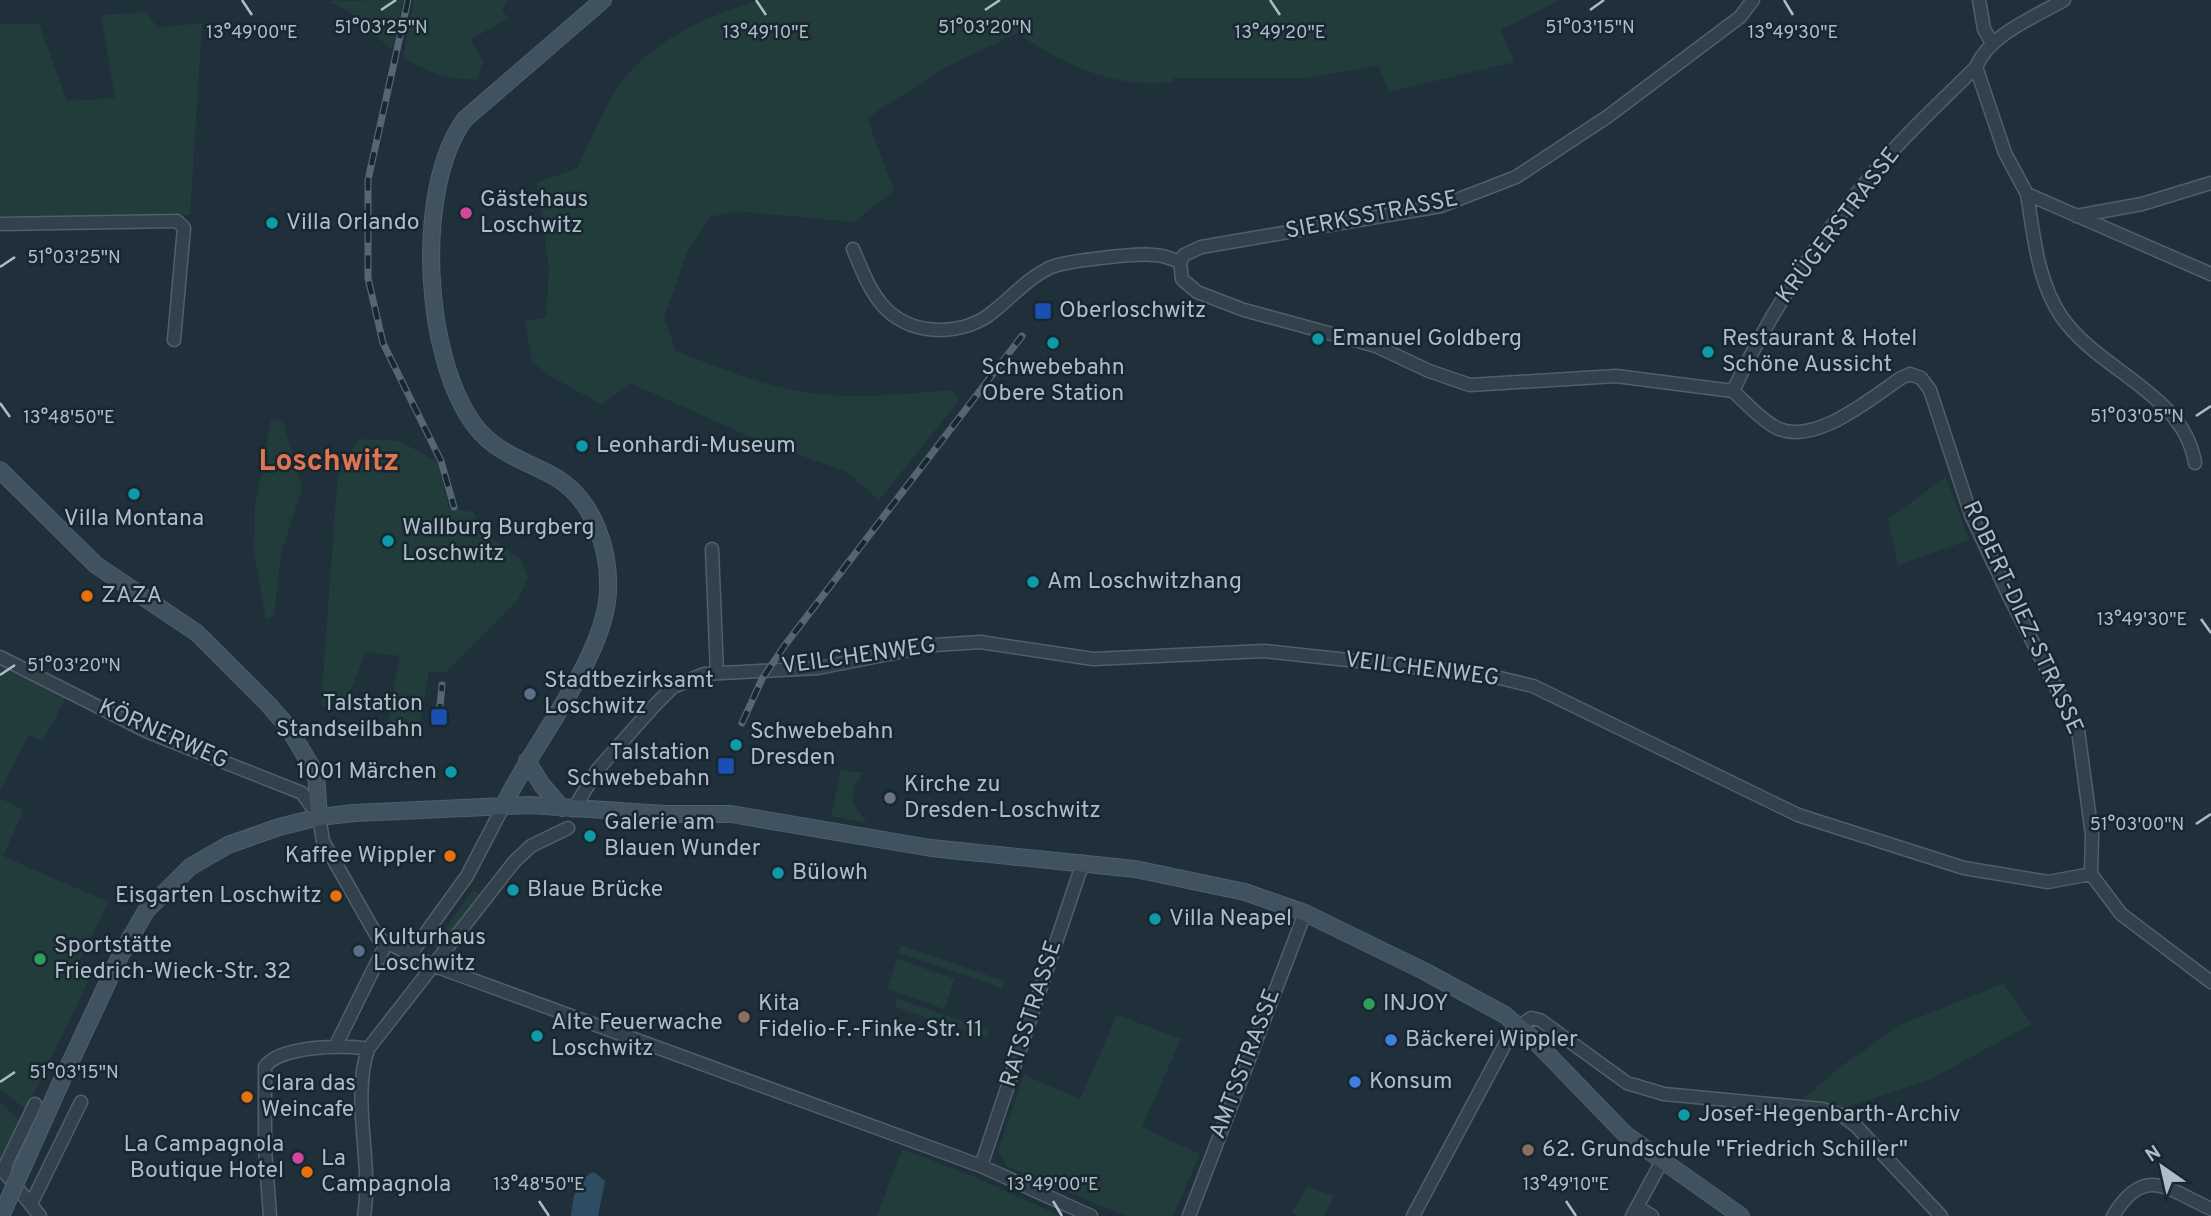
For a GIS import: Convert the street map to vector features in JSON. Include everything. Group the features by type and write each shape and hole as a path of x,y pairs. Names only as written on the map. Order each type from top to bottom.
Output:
{"main road":[{"path":"504,805 527,761 570,691 593,644 606,610 607,564 598,529 587,508 571,489 555,477 499,450 476,428 457,395 439,344 432,302 438,181 444,156 465,119 603,0"},
{"path":"0,470 96,565 197,633 260,696 288,727 314,769 319,817"},
{"path":"527,761 542,785 568,809"},
{"path":"1,1216 131,934 167,887 190,867 228,845 319,817 504,805 731,814 931,848 1083,862 1184,878 1245,892 1305,913 1440,979 1519,1025 1625,1134 1741,1216"}],"street":[{"name":"SIERKSSTRASSE","path":"1180,262 1184,256 1201,247 1441,206 1516,177 1618,108 1740,17 1753,0"},
{"path":"1979,0 1984,29 1992,43"},
{"name":"KRÜGERSTRASSE","path":"1733,391 1792,284 1875,171 1976,68 1982,52 1992,43 2064,0"},
{"path":"1976,68 2005,153 2026,194 2043,282 2062,317 2093,350 2160,402 2188,434 2195,463"},
{"path":"2076,216 2142,204 2211,183"},
{"path":"2026,194 2211,274"},
{"path":"0,223 177,221 184,228 174,341"},
{"path":"853,249 880,303 911,326 931,330 953,330 994,312 1032,277 1053,266 1153,254 1180,262 1182,279 1197,292 1278,320 1376,346 1429,371 1470,385 1616,376 1733,391"},
{"name":"ROBERT-DIEZ-STRASSE","path":"1733,391 1775,427 1797,432 1820,428 1837,420 1910,374 1921,378 1930,390 1971,514 2008,594 2078,730 2092,835 2091,874"},
{"path":"712,550 717,673"},
{"name":"VEILCHENWEG","path":"568,809 598,769 673,687 704,674 818,668 935,645 980,642 1093,659 1264,652 1487,675 1533,686 1798,815 1964,867 2048,882 2091,874"},
{"name":"KÖRNERWEG","path":"0,657 148,732 296,790 305,796 319,817"},
{"path":"410,955 467,876 504,805"},
{"path":"319,817 323,841 378,938 386,944 432,965 981,1166 1091,1216"},
{"path":"364,1216 368,1194 362,1073 368,1049 514,862 531,846 568,828"},
{"name":"RATSSTRASSE","path":"981,1166 1083,862"},
{"path":"2091,874 2121,914 2211,982"},
{"name":"AMTSSTRASSE","path":"1189,1216 1305,913"},
{"path":"336,1045 386,944"},
{"path":"1413,1216 1511,1033 1531,1018 1541,1020 1610,1073 1651,1091 1822,1110 1841,1115 1856,1126 1941,1216"},
{"path":"270,1216 265,1149 265,1067 279,1056 336,1045 368,1049"},
{"path":"31,1204 81,1102"},
{"path":"35,1104 6,1164 5,1173 40,1216"},
{"path":"18,1112 25,1126"},
{"path":"1652,1216 1634,1212 1662,1160"},
{"path":"2113,1216 2126,1195 2143,1185 2161,1185 2211,1209"}],"green space":[{"path":"403,0 392,50 347,10 329,1"},
{"path":"414,0 508,0 502,10 508,18 470,40 483,61 478,79 439,75 403,58"},
{"path":"760,0 1560,0 1501,30 1514,62 1389,92 1378,65 1309,78 1173,78 1172,82 1130,82 1090,72 1071,64 1017,33 941,70 867,118 894,191 854,222 735,211 710,217 687,253 664,318 676,351 755,380 804,392 859,396 951,390 959,400 879,500 845,471 760,441 630,383 602,405 547,374 532,361 525,321 546,317 549,269 537,183 577,168 613,95 632,69 647,55 682,31"},
{"path":"147,12 157,28 202,23 190,215 0,217 0,24 39,24 67,101 115,98 101,15"},
{"path":"271,419 283,422 302,488 281,554 274,617 266,619 254,551 255,506"},
{"path":"359,439 400,441 437,462 449,508 473,512 485,533 522,561 528,578 518,600 445,673 429,672 420,725 387,726 400,656 366,652 342,712 321,705 338,470"},
{"path":"1946,477 1969,540 1898,565 1888,519"},
{"path":"0,660 67,696 43,741 29,735 0,790"},
{"path":"841,770 864,773 855,785 852,802 867,823 831,816"},
{"name":"Sportstätte Friedrich-Wieck-Str. 32","path":"0,798 24,810 3,856 108,902 77,966 88,982 26,1109 0,1090"},
{"path":"473,890 480,895 438,950 432,946"},
{"path":"901,945 1004,981 1002,988 898,953"},
{"path":"897,959 955,979 944,1009 887,989"},
{"path":"2003,984 2032,1024 1931,1079 1842,1109 1801,1101 1840,1067 1902,1024"},
{"path":"897,999 990,1030 987,1038 895,1007"},
{"path":"1117,1015 1181,1039 1142,1127 1200,1154 1173,1216 1126,1216 1006,1166 998,1151 1024,1075 1080,1099"},
{"path":"0,1102 19,1120 0,1161"},
{"path":"902,1149 970,1175 1061,1216 877,1216"},
{"path":"1307,1187 1334,1196 1324,1216 1298,1216 1292,1212"}],"water":[{"path":"594,1172 605,1181 598,1216 571,1216 579,1184"}],"railway":[{"path":"408,0 368,180 368,278 383,343 441,461 454,507"},
{"path":"742,723 762,679 785,645 1022,336"},
{"path":"439,717 442,685"}],"place":[{"name":"Gästehaus Loschwitz","path":"466,213"},
{"name":"Villa Orlando","path":"272,223"},
{"name":"Oberloschwitz","path":"1043,311"},
{"name":"Emanuel Goldberg","path":"1318,339"},
{"name":"Schwebebahn Obere Station","path":"1053,343"},
{"name":"Restaurant & Hotel Schöne Aussicht","path":"1708,352"},
{"name":"Leonhardi-Museum","path":"582,446"},
{"name":"Villa Montana","path":"134,494"},
{"name":"Wallburg Burgberg Loschwitz","path":"388,541"},
{"name":"Am Loschwitzhang","path":"1033,582"},
{"name":"ZAZA","path":"87,596"},
{"name":"Stadtbezirksamt Loschwitz","path":"530,694"},
{"name":"Talstation Standseilbahn","path":"439,717"},
{"name":"Schwebebahn Dresden","path":"736,745"},
{"name":"Talstation Schwebebahn","path":"726,766"},
{"name":"1001 Märchen","path":"451,772"},
{"name":"Kirche zu Dresden-Loschwitz","path":"890,798"},
{"name":"Galerie am Blauen Wunder","path":"590,836"},
{"name":"Kaffee Wippler","path":"450,856"},
{"name":"Bülowh","path":"778,873"},
{"name":"Blaue Brücke","path":"513,890"},
{"name":"Eisgarten Loschwitz","path":"336,896"},
{"name":"Villa Neapel","path":"1155,919"},
{"name":"Kulturhaus Loschwitz","path":"359,951"},
{"name":"Sportstätte Friedrich-Wieck-Str. 32","path":"40,959"},
{"name":"INJOY","path":"1369,1004"},
{"name":"Kita Fidelio-F.-Finke-Str. 11","path":"744,1017"},
{"name":"Alte Feuerwache Loschwitz","path":"537,1036"},
{"name":"Bäckerei Wippler","path":"1391,1040"},
{"name":"Konsum","path":"1355,1082"},
{"name":"Clara das Weincafe","path":"247,1097"},
{"name":"Josef-Hegenbarth-Archiv","path":"1684,1115"},
{"name":"62. Grundschule \"Friedrich Schiller\"","path":"1528,1150"},
{"name":"La Campagnola Boutique Hotel","path":"298,1158"},
{"name":"La Campagnola","path":"307,1172"}],"district":[{"name":"Loschwitz","path":"329,462"}]}
